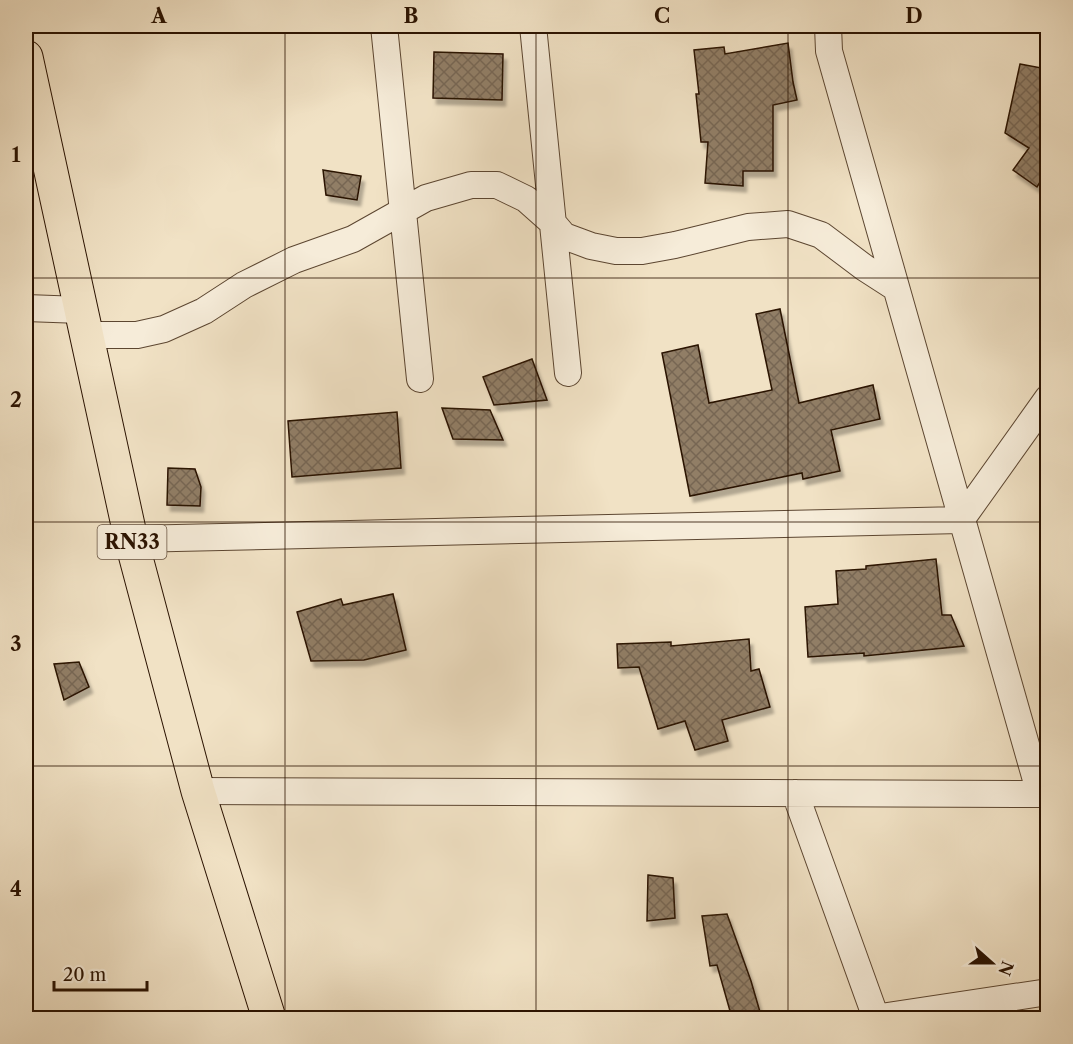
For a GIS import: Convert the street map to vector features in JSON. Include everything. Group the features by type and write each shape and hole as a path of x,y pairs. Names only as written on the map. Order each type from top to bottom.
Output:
{"main road":[{"name":"RN33","path":"26,57 131,539 198,791 269,1018"}],"street":[{"path":"384,26 420,379"},
{"path":"534,26 568,373"},
{"path":"198,791 795,793 1043,789 962,520 829,51 828,26"},
{"path":"26,308 137,335 164,329 204,311 244,285 294,260 353,238 426,198 471,185 496,185 526,199 564,236 591,246 616,251 675,245 748,227 788,224 821,235 896,288"},
{"path":"962,520 1047,398"},
{"path":"131,539 962,520"},
{"path":"795,793 875,1018 1047,992"}],"building":[{"path":"788,43 797,100 773,105 773,171 743,171 743,186 705,183 708,142 701,142 694,50 724,47 725,54"},
{"path":"434,52 503,54 502,100 433,98"},
{"path":"1020,64 1047,69 1047,171 1037,187 1013,170 1029,148 1005,133"},
{"path":"323,170 361,176 357,200 326,195"},
{"path":"780,309 799,403 873,385 880,419 831,430 840,471 803,479 802,473 690,496 662,353 698,345 709,403 772,390 756,314"},
{"path":"532,359 547,400 494,405 483,377"},
{"path":"442,408 490,410 503,440 453,439"},
{"path":"397,412 401,468 292,477 288,421"},
{"path":"168,468 195,469 201,487 200,506 167,505"},
{"path":"936,559 942,615 951,615 964,646 864,656 864,653 808,657 805,607 838,604 836,571"},
{"path":"393,594 406,650 364,660 311,661 297,612 341,599 343,605"},
{"path":"749,639 751,671 759,669 770,707 722,720 728,741 695,750 685,721 658,729 639,667 618,668 617,644 671,642 671,646"},
{"path":"79,662 89,687 64,700 54,664"},
{"path":"648,875 673,878 675,918 647,921"},
{"path":"727,914 760,1012 736,1018 732,1018 717,965 710,966 702,916"}]}
